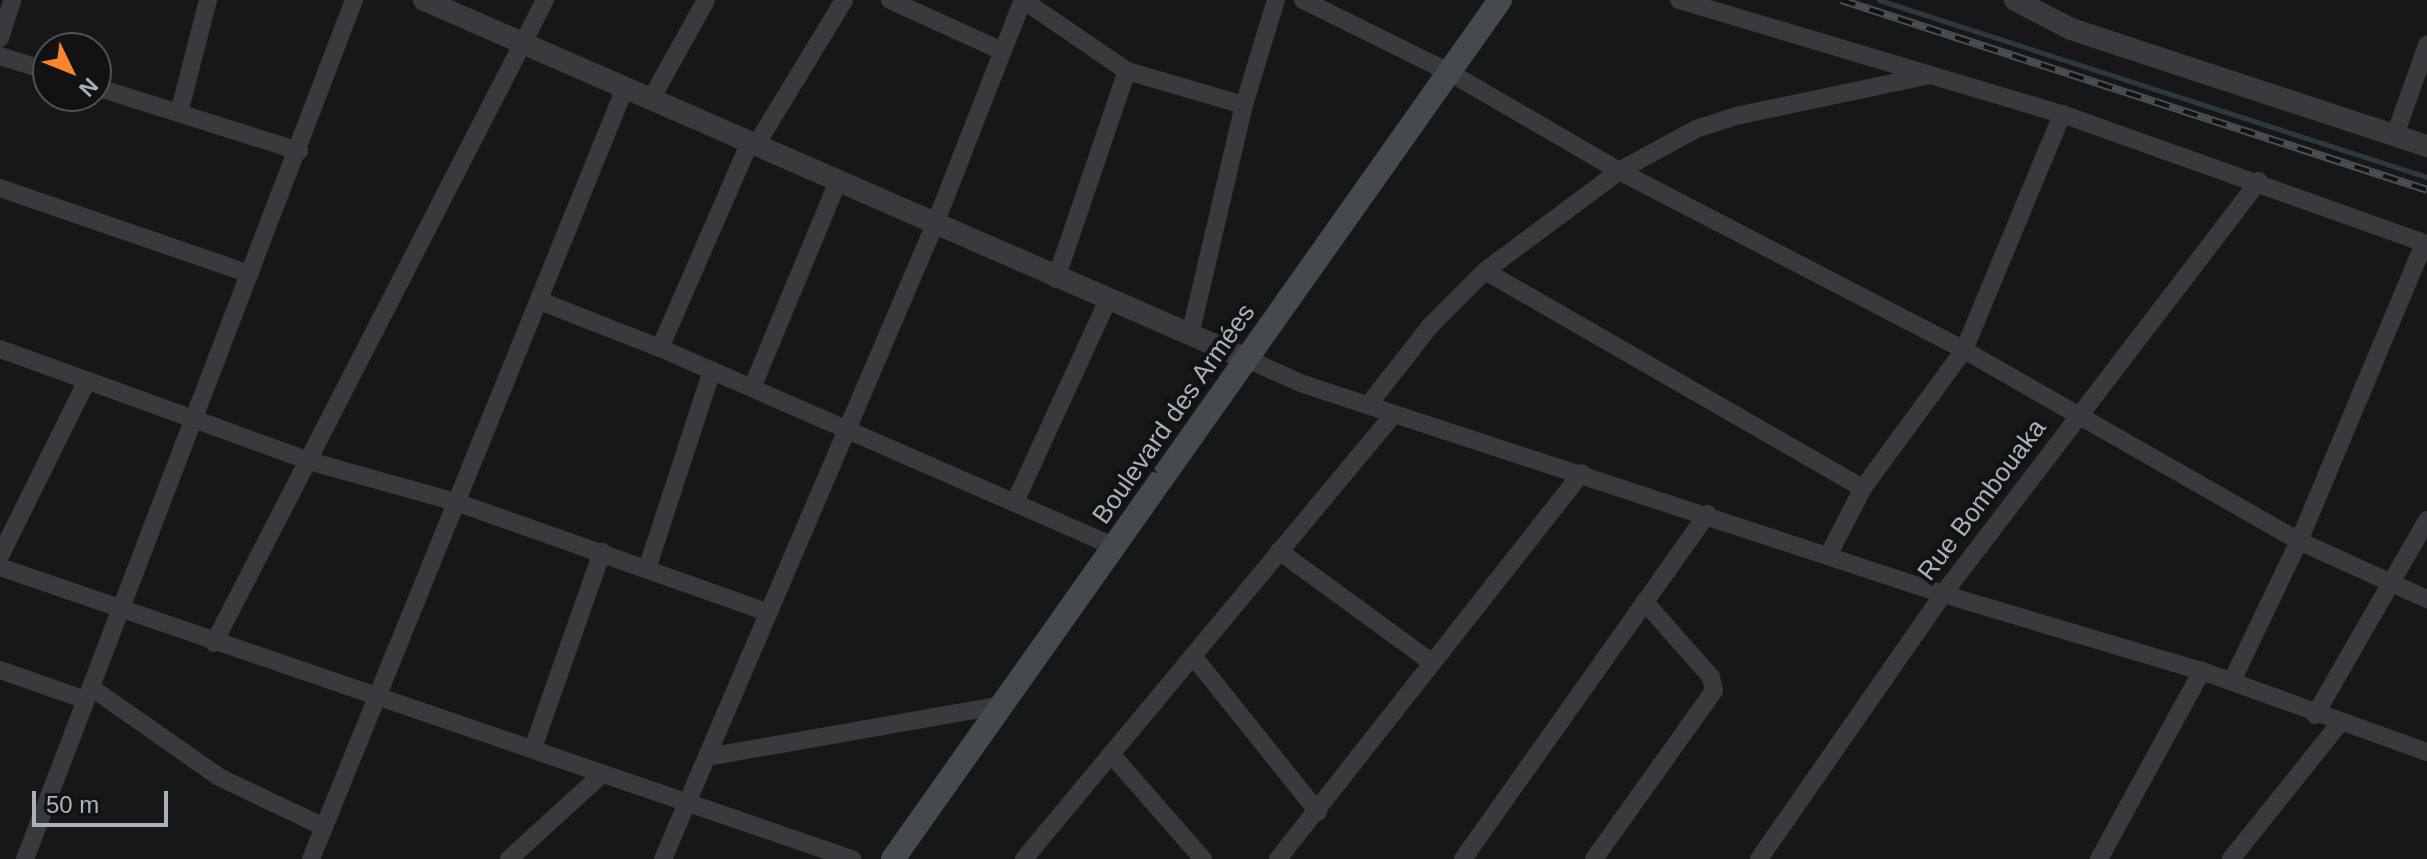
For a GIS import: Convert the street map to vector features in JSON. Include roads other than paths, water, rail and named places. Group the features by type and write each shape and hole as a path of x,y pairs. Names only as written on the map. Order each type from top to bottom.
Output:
{"main road":[{"name":"Boulevard des Armées","path":"893,859 1500,0"}],"street":[{"path":"0,38 12,0"},
{"path":"179,113 208,0"},
{"path":"25,859 299,151 354,0"},
{"path":"424,0 1056,279 1247,359 1394,414 1582,473 1943,594 2202,671 2339,724 2427,752"},
{"path":"214,643 545,0"},
{"path":"651,99 706,0"},
{"path":"660,348 753,144 844,0"},
{"path":"890,0 1002,51"},
{"path":"663,859 935,224 1023,0 1127,71 1244,105"},
{"path":"1190,335 1244,105 1276,0"},
{"path":"1303,0 1449,72 1619,171 1964,350 2299,541 2427,599"},
{"path":"1679,0 2062,114 2259,181 2425,243 2299,541 2232,681"},
{"path":"2017,1 2084,34 2427,146"},
{"path":"2395,135 2427,45"},
{"path":"0,56 32,66"},
{"path":"1056,279 1127,71"},
{"path":"1369,404 1417,341 1485,271 1619,171 1696,129 1736,116 1933,75"},
{"path":"311,859 625,88"},
{"path":"112,92 299,151"},
{"path":"1828,556 1863,488 1964,350 2062,114"},
{"path":"752,388 838,181"},
{"name":"Rue Bombouaka","path":"1759,859 1943,594 2259,181"},
{"path":"0,188 250,274"},
{"path":"1485,271 1863,488"},
{"path":"1015,502 1108,300"},
{"path":"540,301 712,370 1115,547"},
{"path":"0,349 309,461 456,502 769,613"},
{"path":"647,569 712,370"},
{"path":"0,556 87,381"},
{"path":"1024,859 1394,414"},
{"path":"1278,859 1582,473"},
{"path":"1463,859 1707,514"},
{"path":"2315,715 2427,520"},
{"path":"1279,551 1431,662"},
{"path":"533,748 602,552"},
{"path":"0,567 214,643 379,694 852,859"},
{"path":"1594,859 1714,691 1711,677 1644,601"},
{"path":"1193,656 1318,812"},
{"path":"0,670 89,694 219,777 324,827"},
{"path":"2099,859 2202,671"},
{"path":"707,757 1001,705"},
{"path":"2231,859 2339,724"},
{"path":"1111,754 1203,859"},
{"path":"509,859 602,774"}],"waterway":[{"path":"1879,0 2427,177"}],"railway":[{"path":"1841,0 2427,190"}]}
